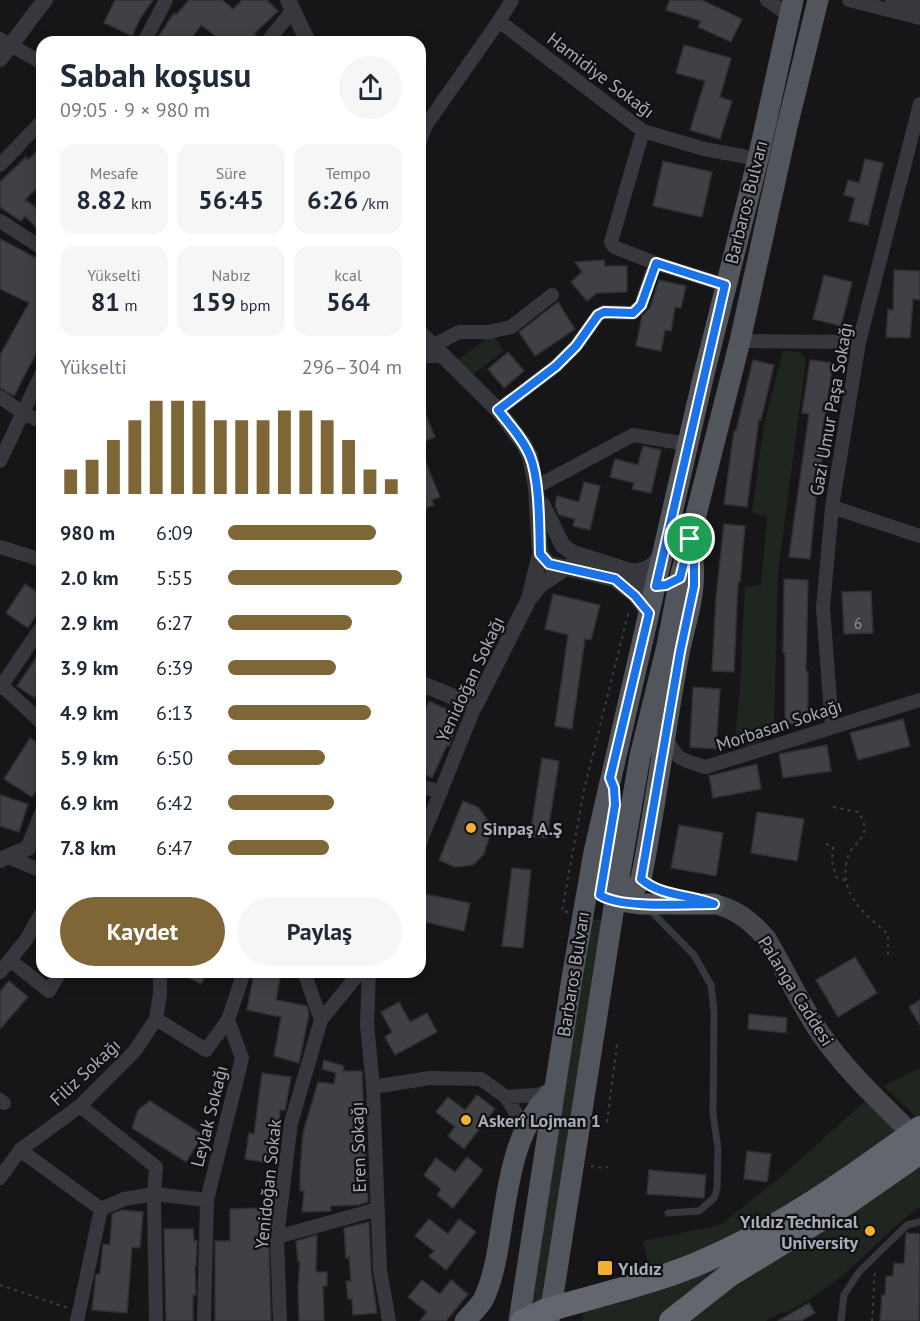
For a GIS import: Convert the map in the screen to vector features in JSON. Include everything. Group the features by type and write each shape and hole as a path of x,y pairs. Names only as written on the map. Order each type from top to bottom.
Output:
{"highway":[{"path":"521,1321 544,1311 679,1271 744,1242 780,1224 824,1196 920,1128"},
{"path":"671,1321 728,1276 850,1201 920,1152"}],"main road":[{"name":"Barbaros Bulvarı","path":"549,1321 640,756 672,654 680,578 740,341 793,100 818,0"},
{"path":"792,8 800,27 793,71 793,100"},
{"name":"Barbaros Bulvarı","path":"521,1321 529,1256 586,894 640,650 642,608 656,586 687,444 758,159 792,8"},
{"path":"615,900 628,896 635,890 641,879 665,732 672,654 694,586 694,562 690,539"},
{"path":"656,586 666,585 680,578"},
{"path":"640,650 646,647 672,654"},
{"path":"610,778 614,788 615,805 600,895 615,900 648,904 714,904"},
{"path":"641,879 663,892 700,898 714,904"},
{"name":"Palanga Caddesi","path":"714,904 737,912 756,927 766,939 818,1029 841,1059 920,1142"},
{"path":"465,1321 482,1302 496,1262 510,1178 525,1128 543,1099 555,1089"}],"street":[{"path":"0,59 5,42 45,0"},
{"path":"147,36 166,0"},
{"path":"426,125 500,21 512,0"},
{"path":"767,0 792,8"},
{"path":"849,0 872,3 920,18"},
{"path":"892,0 920,7"},
{"path":"271,36 290,5"},
{"path":"290,5 305,36"},
{"name":"Hamidiye Sokağı","path":"500,21 643,131 704,149 758,159"},
{"path":"5,42 36,60"},
{"name":"Gazi Umur Paşa Sokağı","path":"832,726 823,608 832,507 859,342 920,104"},
{"path":"0,165 36,128"},
{"path":"643,131 611,242 614,247 656,263 725,285"},
{"path":"0,221 36,244"},
{"path":"498,410 556,366 576,346 598,315 604,312 633,313 641,305 656,263"},
{"path":"426,353 438,350 459,332 489,332 511,327 552,296"},
{"path":"426,339 498,410 523,442 530,456 543,508 563,546 573,553 639,572 654,566 663,552"},
{"path":"740,341 859,342"},
{"path":"0,461 36,386"},
{"path":"0,397 36,419"},
{"path":"536,487 633,435 687,444"},
{"path":"529,598 540,554 536,487"},
{"path":"832,507 920,536"},
{"path":"0,547 36,558"},
{"path":"540,554 549,564 656,586"},
{"path":"529,598 539,586 567,567"},
{"path":"615,579 635,596 642,608"},
{"name":"Yenidoğan Sokağı","path":"426,828 475,706 529,598"},
{"path":"36,635 1,687 36,718"},
{"path":"426,686 475,706"},
{"name":"Morbasan Sokağı","path":"665,732 671,749 678,759 706,767 920,700"},
{"path":"426,788 441,792"},
{"path":"4,858 27,848 36,828"},
{"path":"4,858 36,869"},
{"path":"0,972 36,925"},
{"path":"10,960 49,991 57,978"},
{"name":"Filiz Sokağı","path":"0,1178 20,1150 80,1106 134,1052 156,1019 160,994 158,978"},
{"path":"156,1019 206,1050 228,1020 242,978"},
{"path":"306,978 321,1020"},
{"path":"321,1020 355,978"},
{"name":"Eren Sokağı","path":"369,978 367,1024 373,1087 380,1270 389,1321"},
{"name":"Leylak Sokağı","path":"204,1321 207,1200 242,1058 228,1020"},
{"name":"Yenidoğan Sokak","path":"280,1321 278,1237 291,1123 321,1020"},
{"path":"373,1087 430,1078 481,1079 506,1097 525,1128"},
{"path":"506,1097 537,1095 555,1089"},
{"path":"80,1106 156,1167 154,1194 156,1321"},
{"path":"20,1150 101,1209"},
{"path":"101,1209 124,1199 154,1194 207,1200"},
{"path":"78,1316 101,1209"},
{"path":"278,1237 378,1209"}],"lane":[{"path":"648,904 650,910 694,955 711,985 714,1011 713,1113 718,1149 717,1188 714,1198 699,1211 668,1213"},
{"path":"841,1321 844,1295 859,1272 907,1224 920,1222"}],"path":[{"path":"574,913 562,911 584,790 629,610 642,608"},
{"path":"833,807 858,812 865,825 863,837 851,849 847,859 846,881 855,903 888,935 888,955"},
{"path":"826,844 833,847 832,861 836,877 846,881"},
{"path":"607,1122 617,1046"},
{"path":"584,1164 608,1167"},
{"path":"872,1321 876,1255"},
{"path":"0,1285 78,1316"}],"shaded area":[{"path":"492,334 504,351 471,376 458,360"},
{"path":"783,351 800,352 806,359 778,573 774,725 768,736 758,743 734,746 740,686 745,587 761,585 767,517 752,512 764,424"},
{"path":"591,918 603,921 541,1321 528,1321"},
{"path":"920,1068 920,1120 919,1120 884,1086"},
{"path":"866,1100 900,1134 769,1223 650,1271 643,1241 720,1225 783,1175"},
{"path":"920,1167 920,1207 893,1228 843,1275 820,1292 786,1313 784,1311 766,1321 687,1321 722,1295"},
{"path":"725,1265 659,1321 582,1321 584,1308 676,1282"}],"building":[{"path":"115,0 153,0 132,36 104,23"},
{"path":"189,0 222,0 233,9 242,0 267,0 278,11 254,34 255,36 215,36 201,25 193,36 159,36 174,13 176,15"},
{"path":"670,0 702,0 742,19 731,42 698,27 701,21 666,10"},
{"path":"684,45 731,58 720,97 732,101 720,139 690,130 705,81 676,73"},
{"path":"36,152 36,189 25,200 36,207 36,228 25,216 21,221 0,207 0,182 26,157 28,160"},
{"path":"865,159 883,163 868,225 849,221 855,198 844,195 848,180 859,183"},
{"path":"663,161 712,172 702,217 653,206"},
{"path":"0,239 36,258 36,354 14,396 0,388 0,355 29,303 0,289"},
{"path":"604,260 605,266 627,266 627,292 597,293 587,301 571,282 582,272 575,262"},
{"path":"894,270 920,271 920,300 913,299 910,338 886,337 888,309 893,310"},
{"path":"824,275 852,282 841,326 813,319"},
{"path":"659,280 686,286 681,308 675,307 671,331 665,330 661,351 636,346 642,316 650,308"},
{"path":"558,302 575,329 535,356 519,332"},
{"path":"508,352 524,371 504,388 488,369"},
{"path":"753,360 774,365 761,420 759,419 747,507 724,504 734,431 736,431"},
{"path":"810,360 833,363 822,433 826,434 817,489 810,559 789,557 809,414 802,413"},
{"path":"426,415 435,437 426,441"},
{"path":"643,446 661,450 651,493 632,489 634,483 610,477 615,459 638,465"},
{"path":"426,463 440,497 432,500 434,505 426,508"},
{"path":"584,482 600,486 590,530 573,526 575,519 559,515 555,506 557,496 579,502"},
{"path":"724,524 745,526 740,582 738,582 734,672 712,671 716,598"},
{"path":"784,579 808,580 806,671 808,671 808,724 785,724"},
{"path":"25,584 36,591 36,616 28,628 6,613"},
{"path":"871,591 873,633 844,634 842,592"},
{"path":"553,594 600,605 591,640 585,639 572,729 555,726 568,635 545,629"},
{"path":"36,658 36,697 17,686"},
{"path":"693,687 720,689 716,749 690,747"},
{"path":"429,701 461,716 449,746 447,745 432,778 426,775 426,708"},
{"path":"903,719 910,746 858,760 850,733"},
{"path":"30,738 36,742 36,791 32,797 4,779"},
{"path":"827,745 831,771 783,778 779,754"},
{"path":"542,758 559,761 547,838 530,836"},
{"path":"757,764 761,789 713,798 709,776"},
{"path":"0,795 28,804 19,832 0,826"},
{"name":"Sinpaş A.Ş","path":"463,801 478,807 489,822 490,835 484,854 473,865 455,867 439,860"},
{"path":"757,812 804,819 797,861 751,853"},
{"path":"679,825 723,833 716,876 671,868"},
{"path":"512,868 531,870 523,948 502,946"},
{"path":"426,894 470,903 464,931 426,922"},
{"path":"855,957 877,993 838,1017 816,980"},
{"path":"190,978 204,978 201,984"},
{"path":"253,978 280,978 276,1000 307,1006 309,1014 299,1063 274,1056 281,1017 247,1010"},
{"path":"9,981 28,997 0,1029 0,991"},
{"path":"920,1000 920,1025 909,1007"},
{"path":"399,1002 410,1022 427,1013 437,1032 395,1055 385,1037 392,1032 381,1012"},
{"path":"749,1014 787,1018 786,1033 748,1029"},
{"path":"324,1060 344,1066 343,1071 362,1071 368,1202 359,1205 330,1206 331,1211 302,1212 304,1191 300,1191 300,1172 303,1133 318,1082 334,1084 336,1073 322,1069"},
{"path":"262,1073 291,1077 285,1110 280,1110 279,1128 277,1127 268,1163 245,1159 249,1133 254,1134"},
{"name":"Askerî Lojman 1","path":"477,1095 495,1109 464,1149 448,1136 455,1127 436,1112 448,1097 465,1110"},
{"path":"150,1101 203,1135 186,1162 132,1128 138,1110"},
{"path":"747,1151 771,1154 767,1182 744,1179"},
{"path":"467,1157 483,1170 453,1208 437,1195 441,1189 424,1175 436,1158 455,1172"},
{"path":"649,1170 706,1175 704,1198 647,1194"},
{"path":"268,1208 271,1321 215,1321 215,1241 230,1241 230,1209"},
{"path":"122,1210 143,1212 140,1248 132,1247 127,1313 92,1310 96,1274 100,1274 103,1244 110,1245 112,1214"},
{"path":"429,1219 448,1234 459,1219 476,1232 446,1270 429,1256 434,1251 415,1236"},
{"path":"369,1222 371,1270 377,1313 353,1315 352,1299 348,1299 346,1281 351,1281 349,1257 346,1258 344,1228"},
{"path":"164,1229 193,1229 194,1241 197,1241 193,1321 166,1321"},
{"path":"906,1233 920,1234 919,1321 880,1321 886,1276 893,1276 894,1263 904,1264"},
{"path":"317,1235 316,1272 327,1272 327,1286 323,1286 324,1321 299,1321 300,1262 298,1262 296,1241"},
{"path":"422,1280 440,1294 451,1280 468,1294 446,1321 420,1321 427,1312 408,1297"},
{"path":"809,1303 815,1313 801,1321 778,1321"}],"place":[{"name":"Sinpaş A.Ş","path":"471,828"},
{"name":"Askerî Lojman 1","path":"466,1120"},
{"name":"Yıldız Technical University","path":"870,1231"},
{"name":"Yıldız","path":"605,1268"}],"route":[{"path":"656,263 725,285 656,586 666,585 680,578 690,539 694,562 691,608 665,732 641,879 647,885 663,892 700,898 714,904 627,903 600,895 600,889 615,805 614,788 610,778 649,613 635,596 615,579 549,564 540,554 536,487 530,456 523,442 498,410 556,366 576,346 598,315 604,312 633,313 641,305 656,263"}]}
